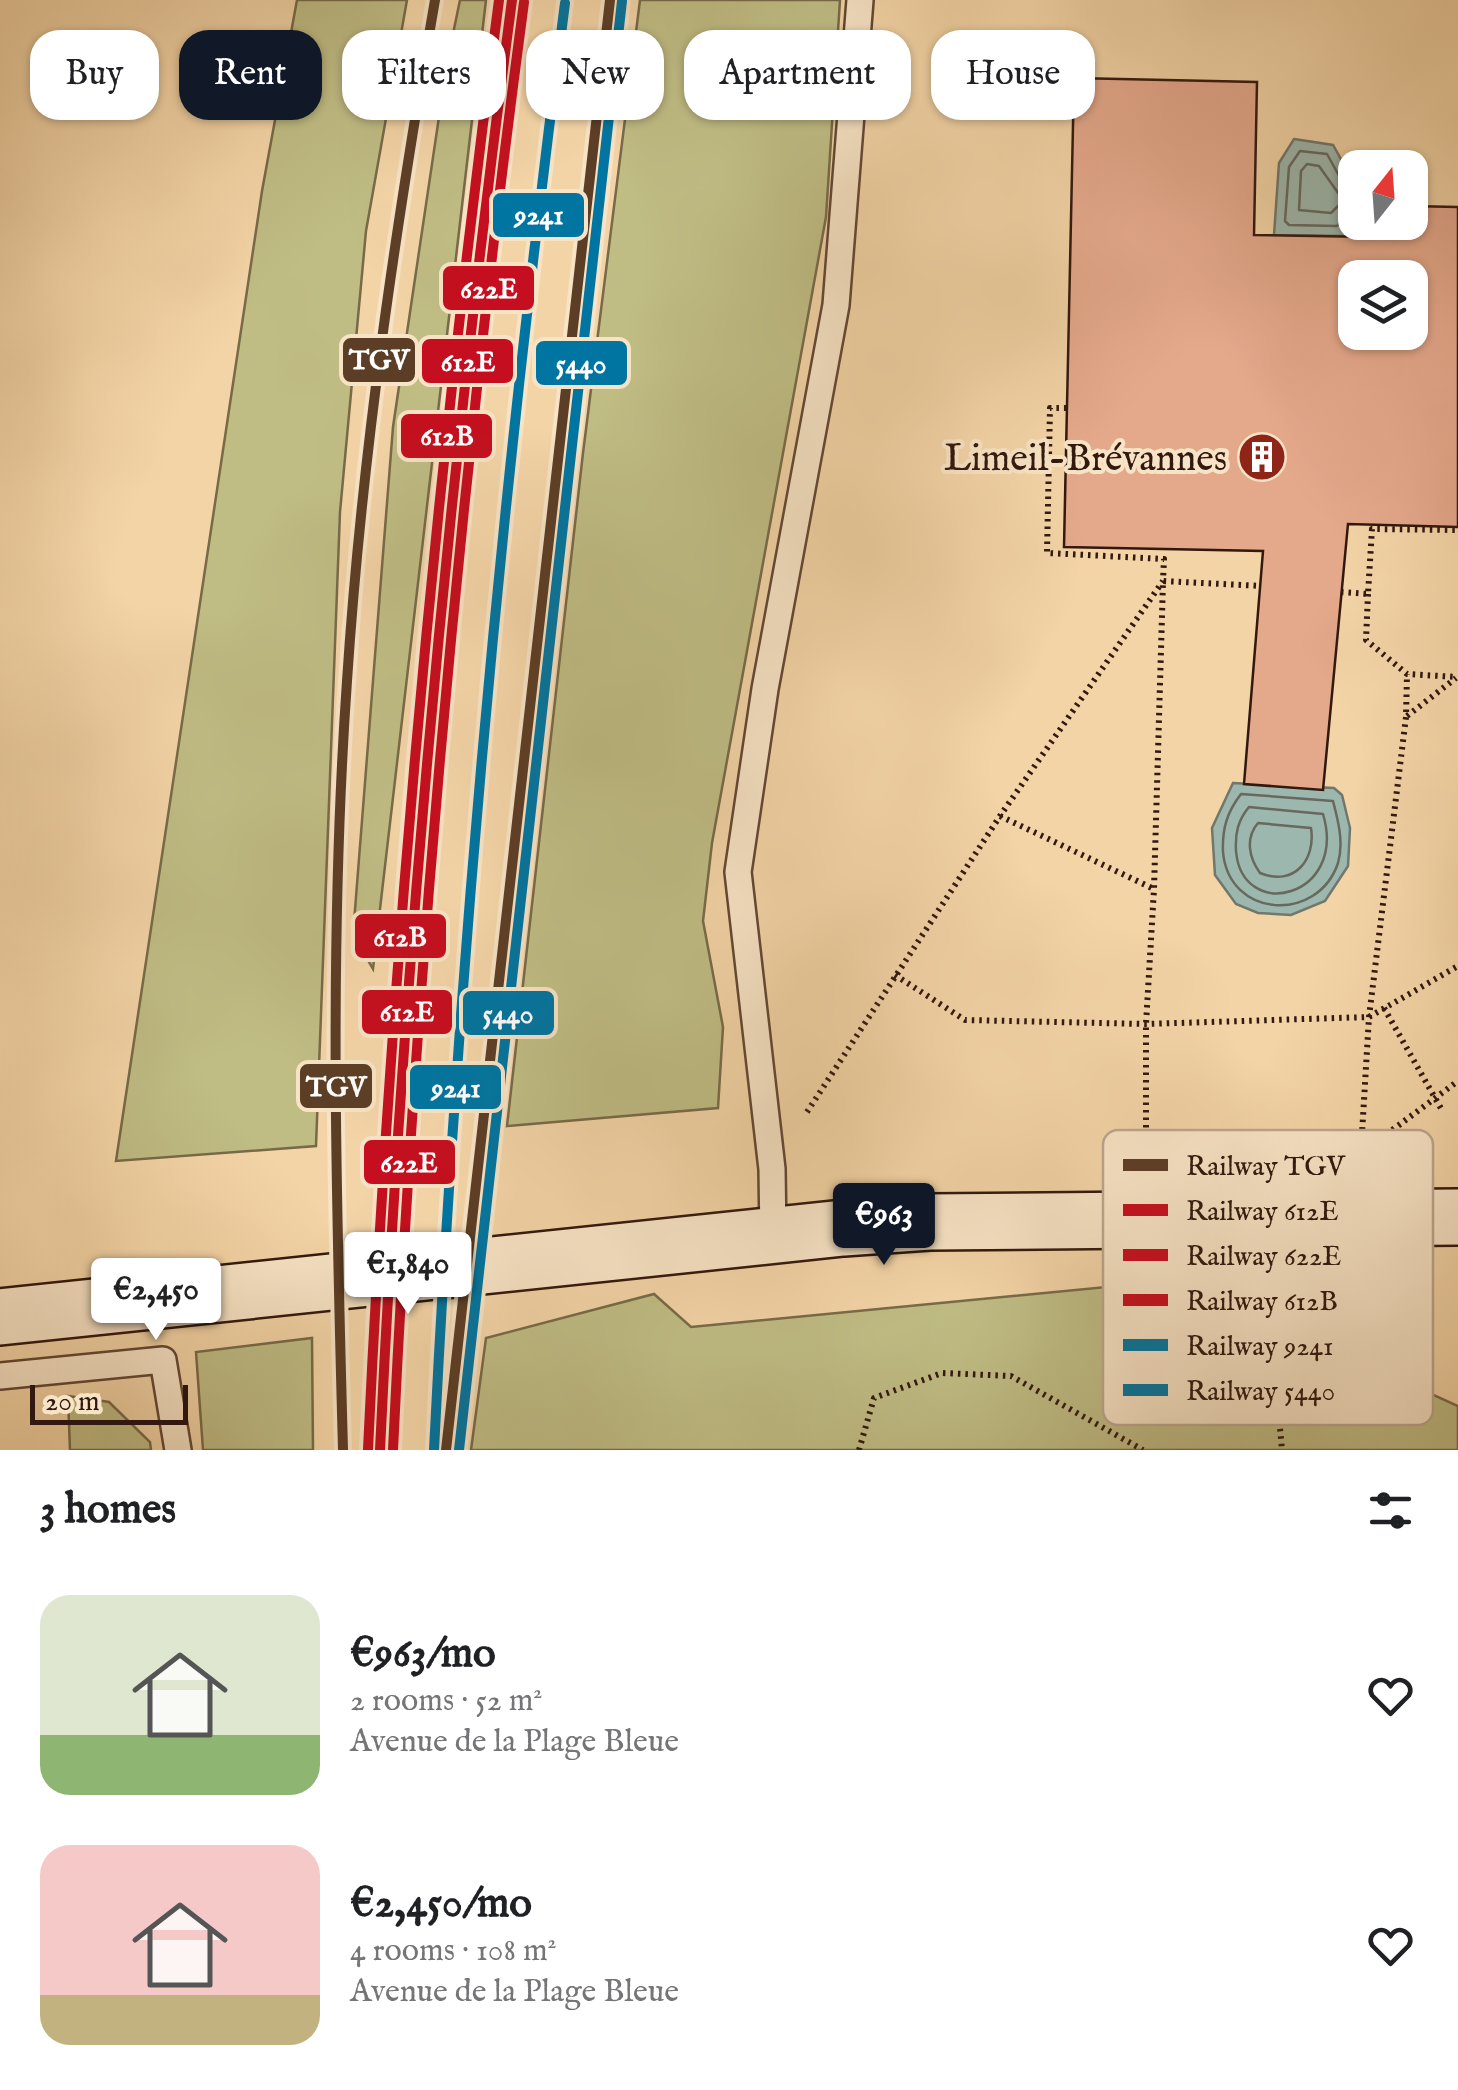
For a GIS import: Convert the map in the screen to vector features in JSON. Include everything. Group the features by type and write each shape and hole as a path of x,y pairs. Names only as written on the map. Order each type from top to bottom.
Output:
{"main road":[{"path":"1433,1186 1458,1178"},
{"path":"1433,1220 1458,1217"},
{"path":"0,1317 929,1222 1103,1232"}],"lane":[{"path":"774,1236 772,1169 738,872 765,689 836,304 860,0"},
{"path":"0,1376 162,1360 178,1450"}],"path":[{"path":"1067,408 1050,408 1047,553 1164,558 1146,1024 1146,1130"},
{"path":"1458,530 1372,529 1366,640 1407,674 1458,675"},
{"path":"772,1169 1000,816 1164,582"},
{"path":"1164,582 1260,586"},
{"path":"1341,592 1368,594"},
{"path":"1362,1130 1369,1017 1406,717 1407,674"},
{"path":"1406,717 1458,675"},
{"path":"1000,816 1154,889"},
{"path":"895,974 966,1020 1146,1024 1369,1017 1458,966"},
{"path":"1384,1008 1443,1112"},
{"path":"1392,1130 1458,1081"},
{"path":"859,1450 874,1398 942,1372 1010,1376 1143,1450"},
{"path":"1280,1425 1282,1450"}],"shaded area":[{"path":"297,0 407,0 402,30 342,30 342,120 386,120 366,231 340,512 316,1146 116,1161 275,120 322,120 322,30 292,30"},
{"path":"460,0 486,0 483,30 454,30"},
{"path":"640,0 840,0 838,30 684,30 684,120 832,120 826,217 712,843 703,921 723,1027 718,1108 507,1126 625,120 664,120 664,30 636,30"},
{"path":"439,120 472,120 373,969 353,935 393,427"},
{"path":"1103,1287 1103,1425 1433,1425 1433,1395 1458,1406 1458,1450 471,1450 486,1338 654,1294 691,1327"},
{"path":"312,1338 313,1450 203,1450 196,1352"},
{"path":"68,1396 109,1402 150,1442 151,1450 70,1450"}],"water":[{"path":"1294,139 1333,145 1338,154 1338,236 1274,235 1279,163"},
{"path":"1233,783 1334,788 1342,795 1350,828 1348,866 1325,901 1291,915 1258,913 1236,904 1215,875 1212,828"}],"building":[{"name":"Limeil-Brévannes","path":"1095,78 1257,82 1254,235 1428,240 1428,206 1458,207 1458,527 1348,524 1323,790 1244,784 1263,551 1064,547 1073,120 1095,120"}],"rail line":[{"name":"TGV","path":"343,1450 336,969 347,681 382,339 435,0"},
{"name":"612B","path":"368,1449 389,1086 418,723 455,362 499,0"},
{"name":"612E","path":"380,1450 401,1086 431,724 468,362 512,0"},
{"name":"TGV","path":"446,1450 610,0"},
{"name":"5440","path":"459,1450 622,1"},
{"name":"622E","path":"393,1450 414,1087 443,724 480,363 524,2"},
{"name":"9241","path":"434,1450 456,1087 485,725 521,364 565,3"}],"place":[{"name":"Limeil-Brévannes","path":"1262,457"}]}
